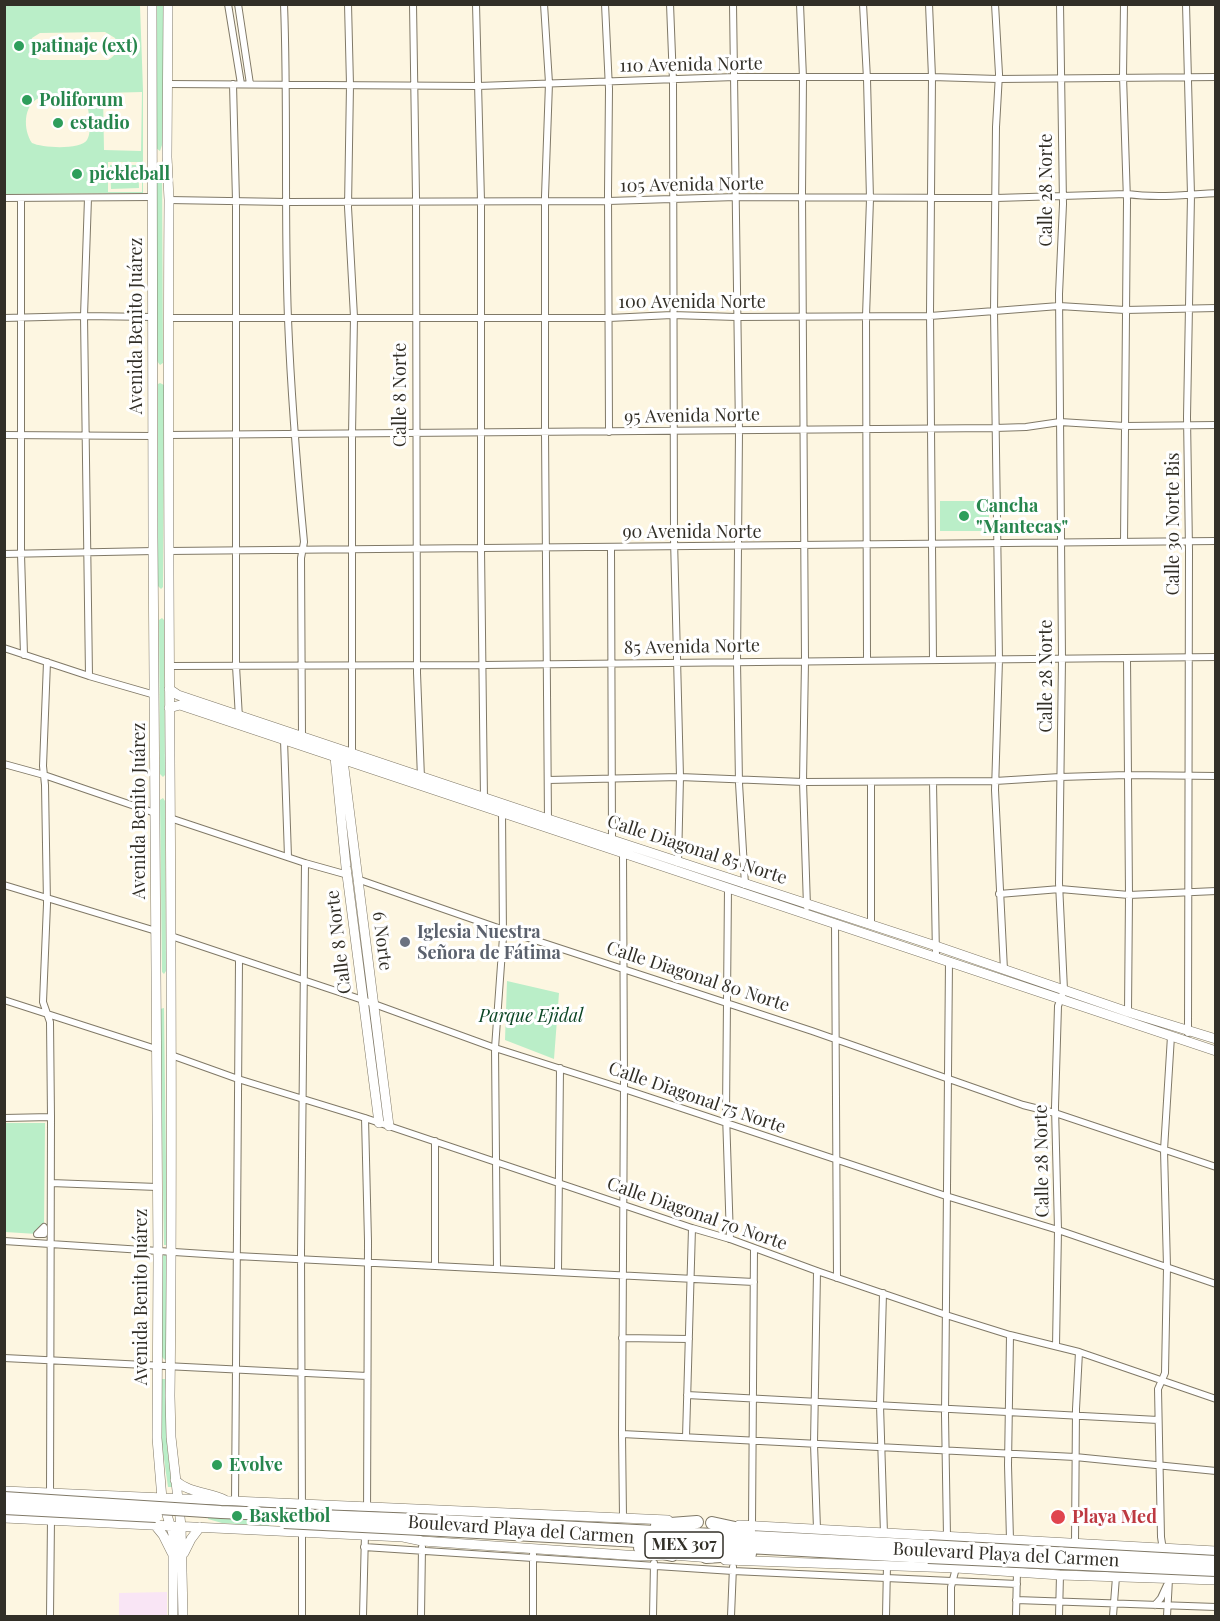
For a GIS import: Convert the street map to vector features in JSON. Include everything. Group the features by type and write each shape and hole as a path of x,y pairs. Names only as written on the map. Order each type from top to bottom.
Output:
{"highway":[{"name":"MEX 307","path":"4,1498 233,1512 441,1531"},
{"name":"MEX 307","path":"4,1508 441,1531 779,1539 928,1552 1215,1569"},
{"path":"607,1535 697,1522"},
{"path":"712,1523 779,1539"},
{"name":"MEX 307","path":"607,1535 786,1550 1201,1560 1215,1569"},
{"path":"607,1535 672,1555"},
{"path":"706,1557 786,1550"}],"main road":[{"name":"Avenida Benito Juárez","path":"152,4 157,1438 162,1499 177,1557 183,1617"},
{"name":"Avenida Benito Juárez","path":"168,4 166,157 169,200 167,586 171,936 171,1437 181,1526 173,1617"},
{"path":"152,157 166,157"},
{"path":"154,362 161,368 167,365"},
{"path":"154,382 162,378 168,384"},
{"path":"155,585 160,591 167,586"},
{"path":"155,618 163,615 168,620"},
{"name":"Calle Diagonal 85 Norte","path":"169,689 178,695 284,740 339,759 421,781"},
{"name":"Calle Diagonal 85 Norte","path":"169,708 180,705 302,737 421,781 549,823 623,852 678,865 728,887 745,888"},
{"name":"Calle 8 Norte","path":"339,759 348,874 363,1000 384,1124"},
{"name":"6 Norte","path":"339,759 358,879 384,1124"},
{"path":"156,775 162,779 170,777"},
{"path":"155,800 164,796 169,804"},
{"name":"Calle Diagonal 85 Norte","path":"484,802 502,812 612,840 807,909 872,925 936,946 1004,970 1188,1043 1215,1051"},
{"name":"Calle Diagonal 85 Norte","path":"807,909 835,923 936,957 1215,1039"},
{"path":"157,974 163,979 170,975"},
{"path":"157,1009 164,1005 170,1010"},
{"path":"175,1480 181,1486 232,1502"},
{"name":"Boulevard Playa del Carmen","path":"4,1491 623,1517 884,1534 1215,1551"},
{"name":"Boulevard Playa del Carmen","path":"4,1518 404,1538 422,1545 441,1531 489,1545 533,1552 653,1561 672,1555 706,1557 733,1566 887,1565 1169,1580 1215,1569"},
{"path":"154,1524 177,1557 200,1527"},
{"path":"441,1531 451,1552"},
{"path":"476,1554 489,1545"},
{"path":"1163,1550 1169,1554 1173,1564 1169,1580"}],"street":[{"path":"228,4 237,84 236,666 239,720"},
{"path":"238,4 250,84"},
{"path":"284,4 287,86 288,318 294,434 304,542 300,558 302,737"},
{"path":"348,4 349,201 354,317 352,754"},
{"name":"Calle 8 Norte","path":"413,4 418,666 421,781"},
{"path":"476,4 482,201 481,549 484,802"},
{"path":"544,4 549,83 545,201 545,548 549,823"},
{"path":"605,4 609,82 609,432"},
{"path":"670,4 673,81 674,546 680,777 678,865"},
{"path":"733,4 739,546 737,661 745,888"},
{"path":"800,4 803,78 805,661 803,782 807,909"},
{"path":"863,4 870,199 866,316 867,660"},
{"path":"929,4 932,77 930,316 933,660"},
{"path":"995,4 998,79 994,311 999,660 995,781 1004,970"},
{"name":"Calle 28 Norte","path":"1056,1346 1058,1230 1055,1113 1058,1006 1062,994 1060,4"},
{"path":"1124,4 1123,76 1127,194 1124,542"},
{"name":"Calle 30 Norte Bis","path":"1186,4 1191,195 1188,308 1188,1043"},
{"name":"110 Avenida Norte","path":"168,84 478,86 673,81 735,77 998,79 1215,76"},
{"name":"105 Avenida Norte","path":"169,200 673,201 736,197 996,198 1215,193"},
{"path":"4,198 152,197"},
{"path":"21,198 21,554 24,655"},
{"path":"88,198 84,316 89,676"},
{"name":"100 Avenida Norte","path":"168,318 235,316 609,318 672,315 930,316 1059,306 1125,310 1215,308"},
{"path":"4,318 153,317"},
{"name":"95 Avenida Norte","path":"168,435 931,429 1026,427 1060,422 1125,426 1215,425"},
{"path":"4,435 153,436"},
{"name":"90 Avenida Norte","path":"168,551 1215,541"},
{"path":"610,548 612,840"},
{"path":"4,554 154,550"},
{"path":"4,648 156,695"},
{"path":"1126,657 1130,895 1128,1012"},
{"name":"85 Avenida Norte","path":"169,666 546,665 1215,657"},
{"path":"47,662 43,766 47,898 43,1002 50,1022 50,1617"},
{"path":"284,740 288,857"},
{"path":"4,764 44,775 155,813"},
{"path":"548,780 680,777 803,782 933,782 1127,775 1215,776"},
{"path":"871,782 872,925"},
{"path":"933,782 936,957"},
{"path":"497,1268 495,1048 504,930 502,812"},
{"name":"Calle Diagonal 80 Norte","path":"170,818 305,863 348,874 504,930 836,1039 1023,1105 1055,1113 1215,1167"},
{"path":"623,852 623,1517"},
{"path":"302,1617 301,1258 305,863"},
{"path":"4,885 156,931"},
{"path":"728,887 727,1124 730,1239"},
{"path":"999,894 1060,889 1130,895 1215,891"},
{"path":"835,923 837,1278"},
{"name":"Calle Diagonal 75 Norte","path":"171,936 363,1000 495,1048 946,1196 1058,1230 1215,1284"},
{"path":"232,1502 236,1369 238,960"},
{"path":"948,1537 945,1409 949,961"},
{"path":"4,1000 156,1049"},
{"path":"1163,1550 1158,1420 1160,1380 1165,1373 1167,1267 1164,1150 1171,1036"},
{"name":"Calle Diagonal 70 Norte","path":"170,1055 730,1239 946,1314 1010,1335 1080,1352 1215,1399"},
{"path":"558,1271 560,1068"},
{"path":"4,1118 51,1117"},
{"path":"363,1617 364,1546 368,1508 368,1261 365,1118"},
{"path":"435,1141 435,1265"},
{"path":"51,1184 157,1187"},
{"path":"686,1437 692,1228"},
{"path":"4,1241 236,1256 754,1282"},
{"path":"752,1525 754,1248"},
{"path":"817,1271 814,1444 817,1529"},
{"path":"883,1293 880,1405 884,1534"},
{"path":"1010,1335 1008,1454 1010,1540"},
{"path":"622,1338 689,1339"},
{"path":"1075,1543 1076,1416 1080,1352"},
{"path":"4,1358 367,1376"},
{"path":"687,1395 1158,1420"},
{"path":"622,1434 1075,1457 1215,1471"},
{"path":"364,1546 422,1545 451,1552 476,1554 533,1552 533,1617"},
{"path":"422,1545 422,1617"},
{"path":"653,1617 653,1561 1017,1584"},
{"path":"886,1617 887,1565"},
{"path":"731,1617 733,1566"},
{"path":"951,1617 956,1568"},
{"path":"1016,1617 1017,1571"},
{"path":"1059,1617 1060,1575"},
{"path":"1113,1617 1116,1577"},
{"path":"1155,1605 1161,1598 1169,1580"},
{"path":"1167,1617 1169,1580"},
{"path":"1016,1600 1215,1607"}],"shaded area":[{"path":"167,1592 167,1616 119,1616 119,1593"}],"green space":[{"path":"156,5 163,5 163,142 160,151 156,148"},
{"path":"5,6 140,6 143,90 143,193 5,194","holes":["105,32 115,38 117,48 108,60 40,60 32,54 30,48 32,38 40,33","142,92 141,151 104,150 103,93","39,98 83,100 89,112 90,131 87,140 70,147 52,147 32,143 27,131 26,118 34,101","108,162 142,162 142,192 108,192"]},
{"path":"160,163 162,167 163,363 160,365 157,361 157,166"},
{"path":"110,165 138,165 139,188 111,189"},
{"path":"158,384 164,385 163,587 161,589 158,586"},
{"name":"Cancha \"Mantecas\"","path":"940,501 989,501 989,531 940,531"},
{"path":"162,618 164,620 165,775 163,777 160,774 159,620"},
{"path":"163,798 165,801 166,971 164,974 162,972 160,800"},
{"name":"Parque Ejidal","path":"507,981 559,993 554,1059 505,1040"},
{"path":"164,1008 167,1245 164,1245 160,1009"},
{"path":"5,1123 45,1123 44,1227 37,1234 5,1232"},
{"path":"162,1256 168,1256 167,1358 165,1360 162,1357"},
{"path":"162,1379 166,1379 167,1445 172,1487 168,1487 161,1438"},
{"path":"270,1510 269,1526 222,1523 208,1519 208,1512"}],"place":[{"name":"patinaje (ext)","path":"19,46"},
{"name":"Poliforum","path":"27,100"},
{"name":"estadio","path":"58,123"},
{"name":"pickleball","path":"77,174"},
{"name":"Cancha \"Mantecas\"","path":"964,516"},
{"name":"Iglesia Nuestra Señora de Fátima","path":"405,942"},
{"name":"Evolve","path":"217,1465"},
{"name":"Basketbol","path":"237,1516"},
{"name":"Playa Med","path":"1058,1517"}]}
